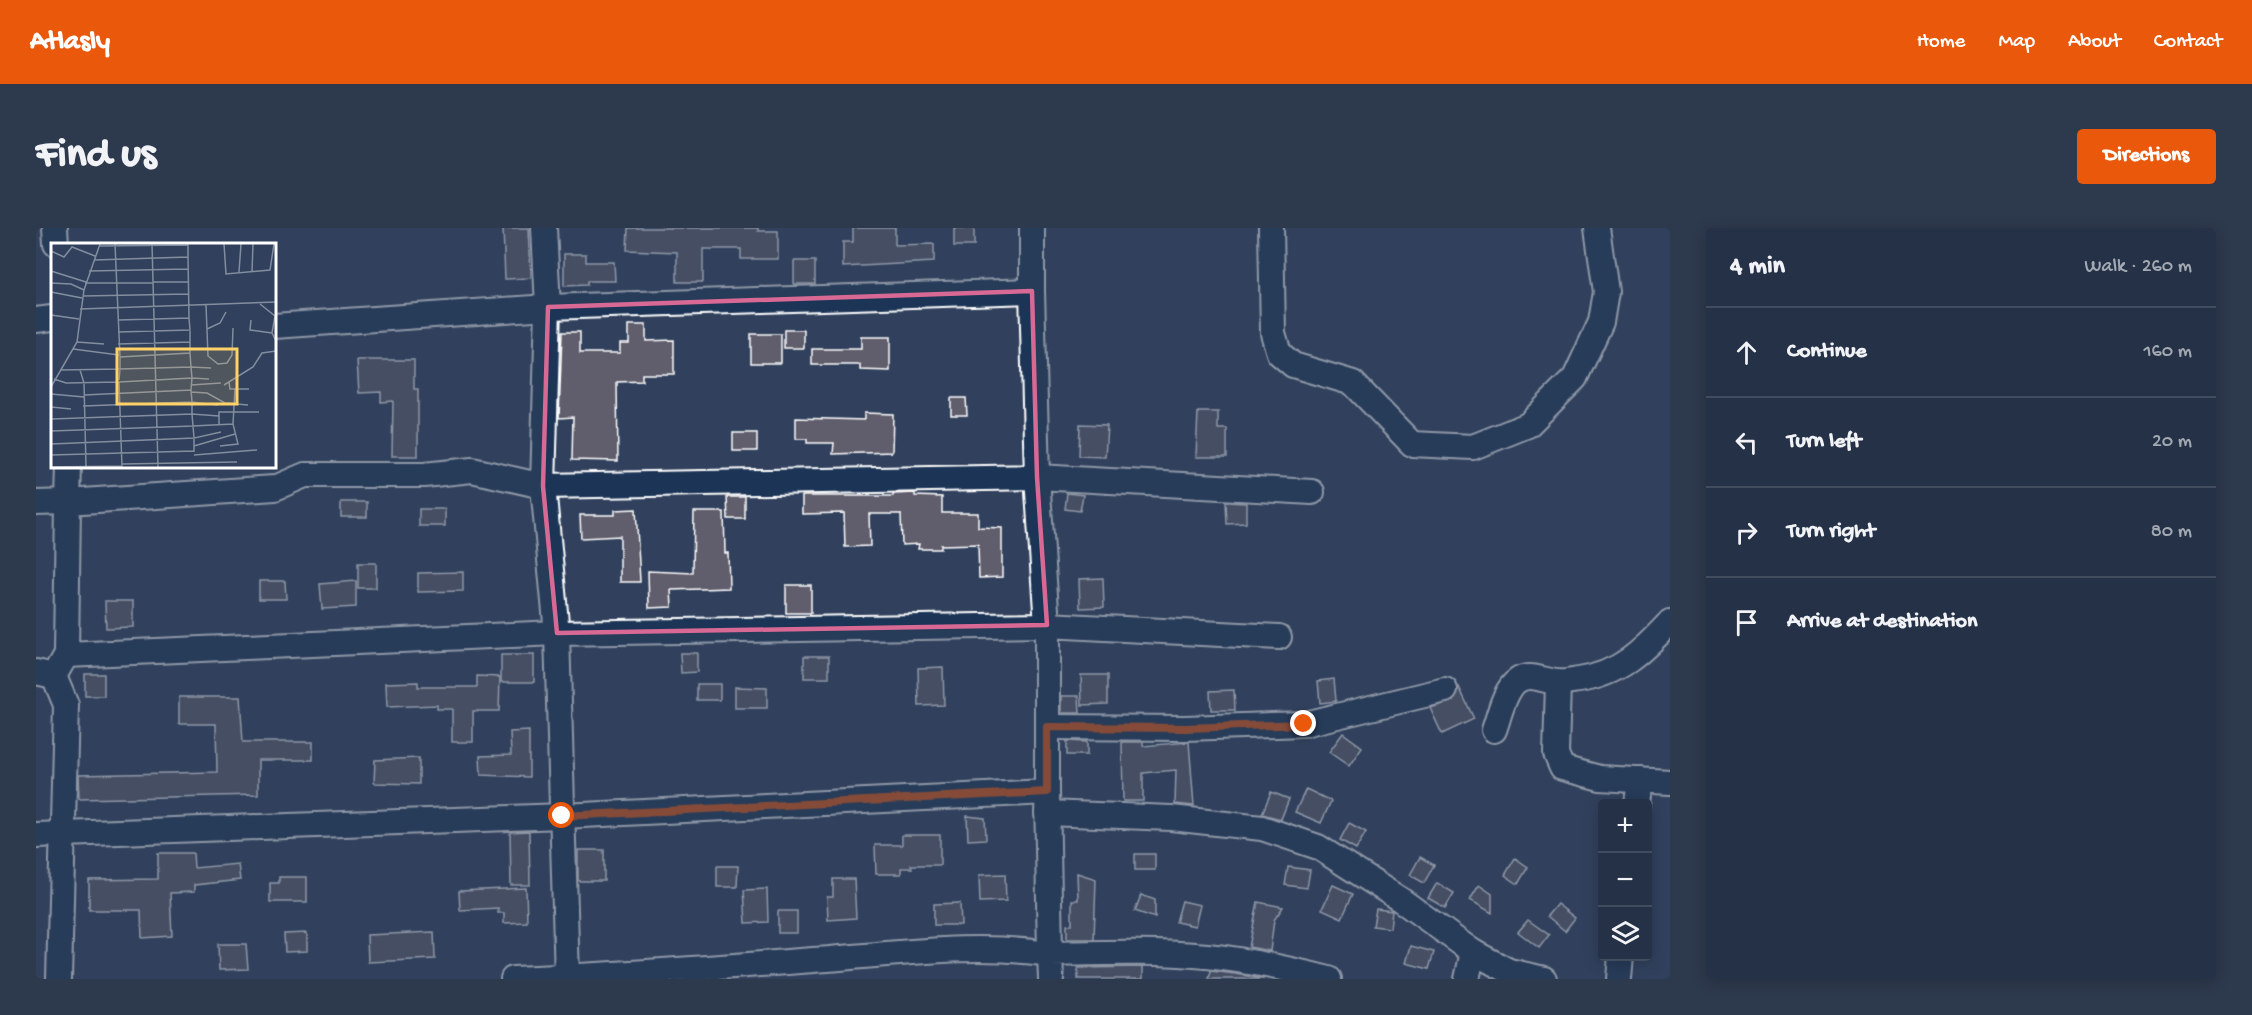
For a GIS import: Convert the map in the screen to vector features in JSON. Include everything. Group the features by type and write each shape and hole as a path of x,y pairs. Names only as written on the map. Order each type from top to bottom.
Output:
{"street":[{"path":"55,228 56,243"},
{"path":"544,228 548,307 543,486 557,633 567,978"},
{"path":"1032,228 1037,477 1047,625 1047,802 1051,979"},
{"path":"1271,228 1273,333 1279,353 1293,365 1353,383 1412,444 1473,447 1528,425 1575,378 1601,322 1606,292 1597,228"},
{"path":"276,326 548,307 1032,291"},
{"path":"36,320 51,318"},
{"path":"66,656 69,468"},
{"path":"36,502 68,502 275,488 305,474 424,474 472,470 543,486 1037,477 1312,492"},
{"path":"1494,730 1512,685 1519,679 1530,677 1558,683 1599,677 1622,667 1639,654 1670,622"},
{"path":"58,979 66,705 45,674 66,656 557,633 1047,625 1279,637"},
{"path":"1558,683 1556,754 1562,768 1639,792 1670,782"},
{"path":"1047,727 1185,728 1304,724 1445,690"},
{"path":"36,835 562,816 1047,802 1262,828 1318,847 1401,900 1473,952 1509,972 1544,979"},
{"path":"513,979 567,978 816,960 944,948 1009,948 1050,954 1206,956 1277,966 1329,979"},
{"path":"1467,979 1473,952"},
{"path":"1619,979 1621,961"}],"highlighted area":[{"path":"1032,291 1037,477 1047,625 557,633 543,486 548,307"}],"building":[{"path":"503,228 529,228 531,278 505,279"},
{"path":"628,228 758,228 758,231 778,231 778,259 741,259 741,249 703,249 703,282 677,282 677,252 627,250"},
{"path":"853,228 895,228 895,245 934,244 934,262 843,267 843,242 853,242"},
{"path":"954,228 974,228 974,246 954,246"},
{"path":"564,254 586,254 586,262 614,262 615,281 587,281 587,285 564,286"},
{"path":"794,261 815,261 815,284 794,284"},
{"path":"629,325 646,325 646,341 674,340 674,374 642,374 642,381 617,382 618,461 572,460 573,417 559,418 562,332 580,332 580,353 620,353 620,343 629,343"},
{"path":"784,330 804,330 804,348 784,348"},
{"path":"751,334 781,334 781,363 751,363"},
{"path":"861,337 890,337 890,371 860,370 860,365 812,365 812,349 861,349"},
{"path":"357,360 414,360 414,389 418,389 418,456 392,456 393,401 381,402 381,392 359,393"},
{"path":"951,398 966,398 967,415 951,415"},
{"path":"1198,412 1218,412 1218,429 1227,429 1227,457 1196,457"},
{"path":"864,413 893,414 892,452 833,454 834,443 807,443 807,439 796,439 796,418 864,420"},
{"path":"1080,424 1107,425 1105,457 1079,456"},
{"path":"733,433 757,433 757,451 733,451"},
{"path":"915,493 915,496 942,497 942,513 978,513 978,527 1002,528 1002,577 979,578 978,544 941,545 941,549 918,549 919,544 902,545 901,514 869,514 870,546 845,547 844,513 802,514 802,496 893,496 893,494"},
{"path":"1067,493 1083,495 1080,511 1065,509"},
{"path":"727,497 745,497 745,519 728,519"},
{"path":"341,502 367,502 367,517 341,517"},
{"path":"1226,502 1246,503 1246,523 1227,524"},
{"path":"419,509 445,509 445,526 419,526"},
{"path":"636,509 640,582 620,582 620,536 581,538 580,515 615,515 615,510"},
{"path":"694,512 724,512 729,588 671,590 672,607 649,608 648,571 693,573"},
{"path":"358,563 376,563 376,588 358,588"},
{"path":"463,572 463,591 418,592 418,573"},
{"path":"1103,578 1104,607 1080,608 1079,579"},
{"path":"259,581 285,581 286,599 259,599"},
{"path":"356,581 356,607 322,609 320,584"},
{"path":"786,585 811,585 811,613 786,613"},
{"path":"105,601 133,601 133,627 106,628"},
{"path":"680,653 697,653 697,672 681,673"},
{"path":"501,655 534,655 534,682 501,682"},
{"path":"804,656 829,656 829,678 804,678"},
{"path":"943,667 944,705 919,706 918,668"},
{"path":"85,674 104,674 104,696 85,696"},
{"path":"1081,675 1108,675 1108,704 1082,705"},
{"path":"477,676 500,677 499,711 473,711 473,742 452,742 452,709 437,709 437,705 387,707 386,683 418,682 418,687 477,687"},
{"path":"1334,679 1336,701 1320,703 1318,681"},
{"path":"697,684 720,684 720,700 697,700"},
{"path":"735,687 767,688 767,708 735,708"},
{"path":"1459,687 1474,719 1442,734 1430,708 1454,701"},
{"path":"1234,690 1235,710 1211,710 1210,691"},
{"path":"1061,696 1079,696 1080,713 1061,713"},
{"path":"179,697 240,697 243,742 313,742 313,760 258,760 258,795 79,799 78,775 217,772 216,724 179,724"},
{"path":"529,731 529,777 481,775 480,756 511,755 510,732"},
{"path":"1343,733 1362,747 1349,766 1329,752"},
{"path":"1067,741 1087,742 1087,755 1067,755"},
{"path":"1122,742 1143,742 1143,746 1189,742 1194,806 1175,804 1176,770 1143,773 1143,801 1123,801"},
{"path":"419,758 419,784 374,783 375,760"},
{"path":"1306,789 1331,801 1321,823 1295,812"},
{"path":"1271,792 1289,799 1281,819 1262,814"},
{"path":"967,816 985,818 986,839 968,840"},
{"path":"1349,823 1366,832 1356,849 1340,840"},
{"path":"529,831 530,885 511,885 510,832"},
{"path":"902,835 940,835 940,865 911,865 912,868 901,868 901,874 876,874 875,845 902,845"},
{"path":"578,850 604,850 604,881 578,881"},
{"path":"158,853 193,853 194,868 238,864 240,880 194,885 194,892 170,893 172,936 142,938 141,910 89,910 89,880 158,879"},
{"path":"1135,854 1155,854 1155,870 1135,870"},
{"path":"1420,857 1434,865 1424,883 1410,875"},
{"path":"1515,858 1528,867 1518,884 1505,875"},
{"path":"717,866 738,866 737,887 717,887"},
{"path":"1288,867 1310,870 1307,888 1285,885"},
{"path":"1077,873 1096,879 1094,939 1067,939 1067,925 1072,925 1072,900 1078,900"},
{"path":"1005,874 1006,901 980,902 979,875"},
{"path":"279,877 307,877 307,902 270,902 270,883 279,883"},
{"path":"833,879 854,879 856,918 828,920 827,897 833,897"},
{"path":"1437,883 1454,893 1445,908 1428,898"},
{"path":"1333,885 1353,894 1342,918 1322,909"},
{"path":"1479,885 1492,894 1492,913 1470,900"},
{"path":"526,888 527,922 504,923 504,913 498,913 498,908 460,910 459,891"},
{"path":"767,889 768,922 746,923 744,890"},
{"path":"1141,895 1155,900 1155,918 1135,911"},
{"path":"1182,901 1200,905 1195,926 1176,922"},
{"path":"1258,902 1283,907 1274,920 1270,951 1249,947"},
{"path":"960,903 961,925 934,925 934,904"},
{"path":"1557,904 1575,918 1565,931 1547,916"},
{"path":"1376,909 1392,911 1390,928 1373,926"},
{"path":"778,911 797,911 797,933 778,933"},
{"path":"1528,920 1549,935 1539,948 1518,932"},
{"path":"434,932 435,959 368,962 367,935"},
{"path":"307,933 307,951 285,952 284,934"},
{"path":"218,944 246,944 248,969 219,970"},
{"path":"1411,946 1434,952 1429,969 1406,963"},
{"path":"1143,967 1143,979 1078,979 1078,968"},
{"path":"1211,971 1236,974 1264,979 1209,979"}],"route":[{"path":"562,816 1047,792 1047,727 1185,728 1304,724"}]}
